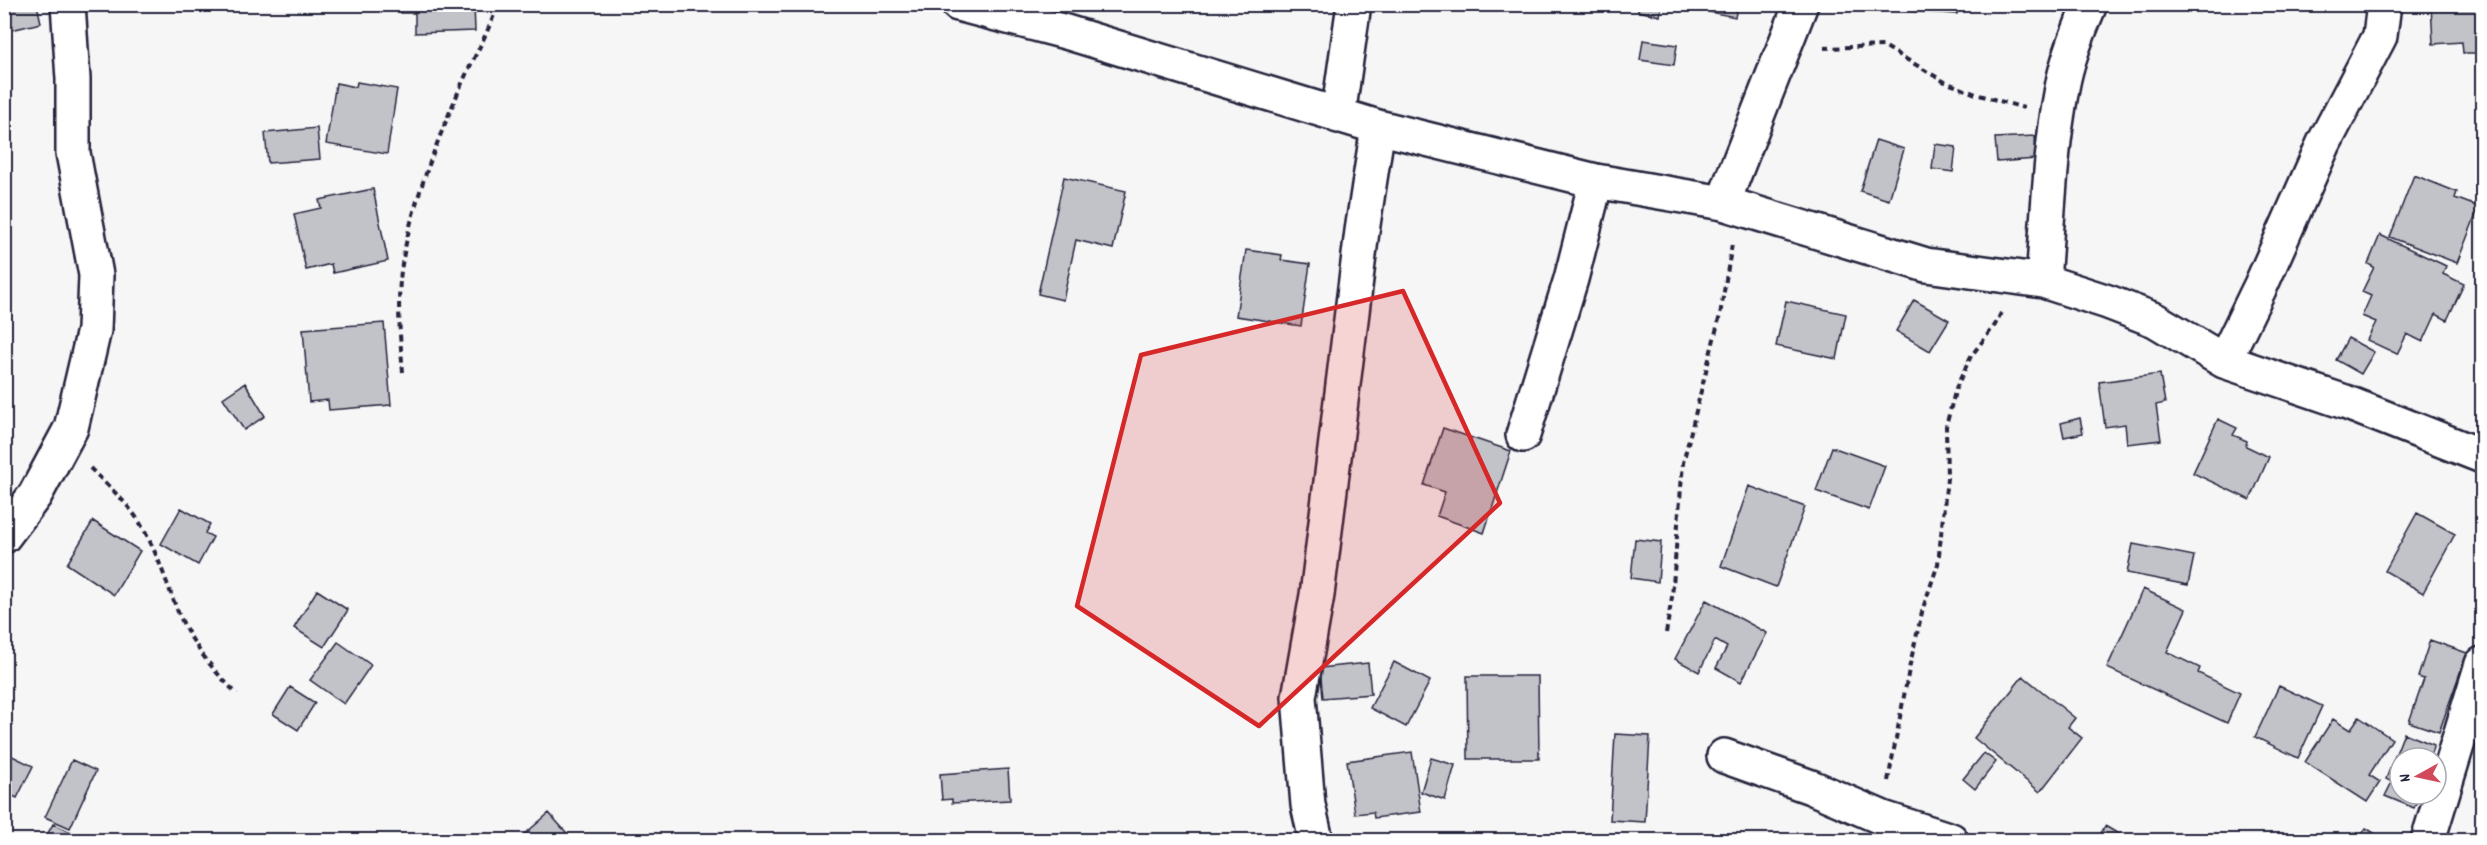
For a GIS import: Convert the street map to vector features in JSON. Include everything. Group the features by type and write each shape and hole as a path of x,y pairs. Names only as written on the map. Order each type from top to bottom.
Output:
{"street":[{"path":"4,536 35,495 71,428 94,330 96,275 73,153 73,79 68,4"},
{"path":"958,4 1066,32 1378,127 1596,181 1730,205 1926,265 2032,279 2108,302 2155,320 2224,361 2345,402 2482,456"},
{"path":"1338,116 1354,4"},
{"path":"1730,205 1784,43 1801,4"},
{"path":"2032,279 2062,86 2068,61 2090,4"},
{"path":"2224,361 2261,285 2324,143 2379,36 2384,4"},
{"path":"1316,840 1308,805 1299,697 1317,595 1359,254 1378,127"},
{"path":"1523,435 1571,279 1596,181"},
{"path":"2428,840 2482,664"},
{"path":"1724,756 1811,787 1883,818 1951,840"}],"path":[{"path":"403,372 399,336 401,272 414,210 460,89 498,4"},
{"path":"1784,43 1821,48 1884,46 1945,82 1976,94 2058,118"},
{"path":"1666,633 1672,597 1683,463 1720,315 1730,205"},
{"path":"1883,818 1894,741 1910,663 1923,608 1938,564 1947,478 1946,426 1953,398 1971,356 2032,279"},
{"path":"63,442 113,491 139,521 194,643 211,668 237,694"}],"highlighted area":[{"path":"1403,291 1500,503 1259,726 1077,606 1141,355"}],"building":[{"path":"37,4 41,23 11,30 6,11"},
{"path":"400,4 474,4 475,31 415,33 415,13 401,13"},
{"path":"1639,4 1662,4 1660,16 1638,11"},
{"path":"1710,4 1738,4 1735,17 1709,12"},
{"path":"1905,4 1957,4 1957,14 1905,11"},
{"path":"2431,4 2482,4 2482,61 2478,61 2477,53 2463,53 2462,42 2433,44"},
{"path":"1643,40 1677,45 1674,65 1640,60"},
{"path":"357,82 397,89 387,154 326,144 336,83 356,87"},
{"path":"317,128 320,159 268,163 265,133"},
{"path":"2035,136 2036,159 1997,162 1995,138"},
{"path":"1876,140 1904,149 1889,200 1860,191"},
{"path":"1935,144 1956,147 1953,172 1932,169"},
{"path":"2414,175 2457,192 2455,198 2479,207 2457,263 2390,237"},
{"path":"1064,177 1126,191 1113,249 1076,240 1063,300 1038,294"},
{"path":"373,189 388,261 333,273 331,264 306,270 294,214 321,208 319,200"},
{"path":"2380,235 2446,266 2443,274 2464,284 2447,320 2436,314 2423,342 2407,334 2397,354 2367,340 2376,322 2362,316 2371,296 2362,292 2374,267 2368,264"},
{"path":"1246,250 1282,255 1281,260 1310,264 1301,326 1236,316"},
{"path":"1914,300 1949,320 1930,351 1896,331"},
{"path":"1786,301 1846,314 1837,359 1776,346"},
{"path":"384,323 391,405 329,410 328,400 309,402 303,329"},
{"path":"2348,338 2374,352 2361,374 2336,360"},
{"path":"2160,374 2165,403 2156,405 2161,440 2127,444 2125,424 2105,427 2099,382"},
{"path":"245,383 265,416 244,430 223,398"},
{"path":"2080,418 2083,433 2064,437 2061,423"},
{"path":"2218,419 2237,428 2233,435 2247,441 2246,446 2269,457 2250,500 2193,473"},
{"path":"1443,428 1511,451 1484,533 1437,516 1445,492 1424,485"},
{"path":"1832,447 1885,466 1869,510 1816,491"},
{"path":"1749,486 1805,507 1776,587 1721,566"},
{"path":"181,508 210,524 205,533 213,537 198,565 161,544"},
{"path":"2417,513 2455,534 2423,593 2385,571"},
{"path":"93,521 140,551 114,595 67,564"},
{"path":"1635,539 1661,542 1658,582 1631,578"},
{"path":"2133,544 2194,556 2188,585 2127,573"},
{"path":"2143,589 2186,609 2167,652 2200,668 2198,673 2240,693 2227,723 2107,668"},
{"path":"317,590 348,610 324,647 294,628"},
{"path":"1706,600 1767,633 1741,682 1716,668 1727,647 1715,640 1699,672 1675,659"},
{"path":"2430,640 2467,653 2439,732 2409,722 2424,679 2418,677"},
{"path":"338,642 371,665 344,704 310,680"},
{"path":"1394,662 1430,681 1406,727 1370,708"},
{"path":"1368,663 1371,694 1323,698 1320,668"},
{"path":"1467,676 1538,676 1539,759 1468,759"},
{"path":"2023,676 2075,718 2068,727 2082,738 2040,792 1974,738"},
{"path":"2279,686 2322,706 2298,758 2255,737"},
{"path":"290,687 315,703 298,730 273,714"},
{"path":"2359,717 2392,739 2369,775 2380,782 2367,802 2305,762 2333,719 2350,730"},
{"path":"2404,733 2434,745 2434,746 2399,746"},
{"path":"1615,734 1650,736 1645,822 1610,820"},
{"path":"4,752 33,766 17,798 4,792"},
{"path":"1412,752 1421,812 1374,818 1373,812 1355,814 1347,761"},
{"path":"1984,753 1996,762 1975,789 1963,779"},
{"path":"1431,758 1455,765 1445,800 1421,792"},
{"path":"72,760 96,771 70,828 45,817"},
{"path":"1008,769 1010,800 952,803 952,799 942,800 940,774"},
{"path":"549,813 573,840 518,840"},
{"path":"53,824 88,840 58,840 47,835"},
{"path":"2105,826 2129,840 2097,840"},
{"path":"2366,828 2385,840 2358,840"}]}
